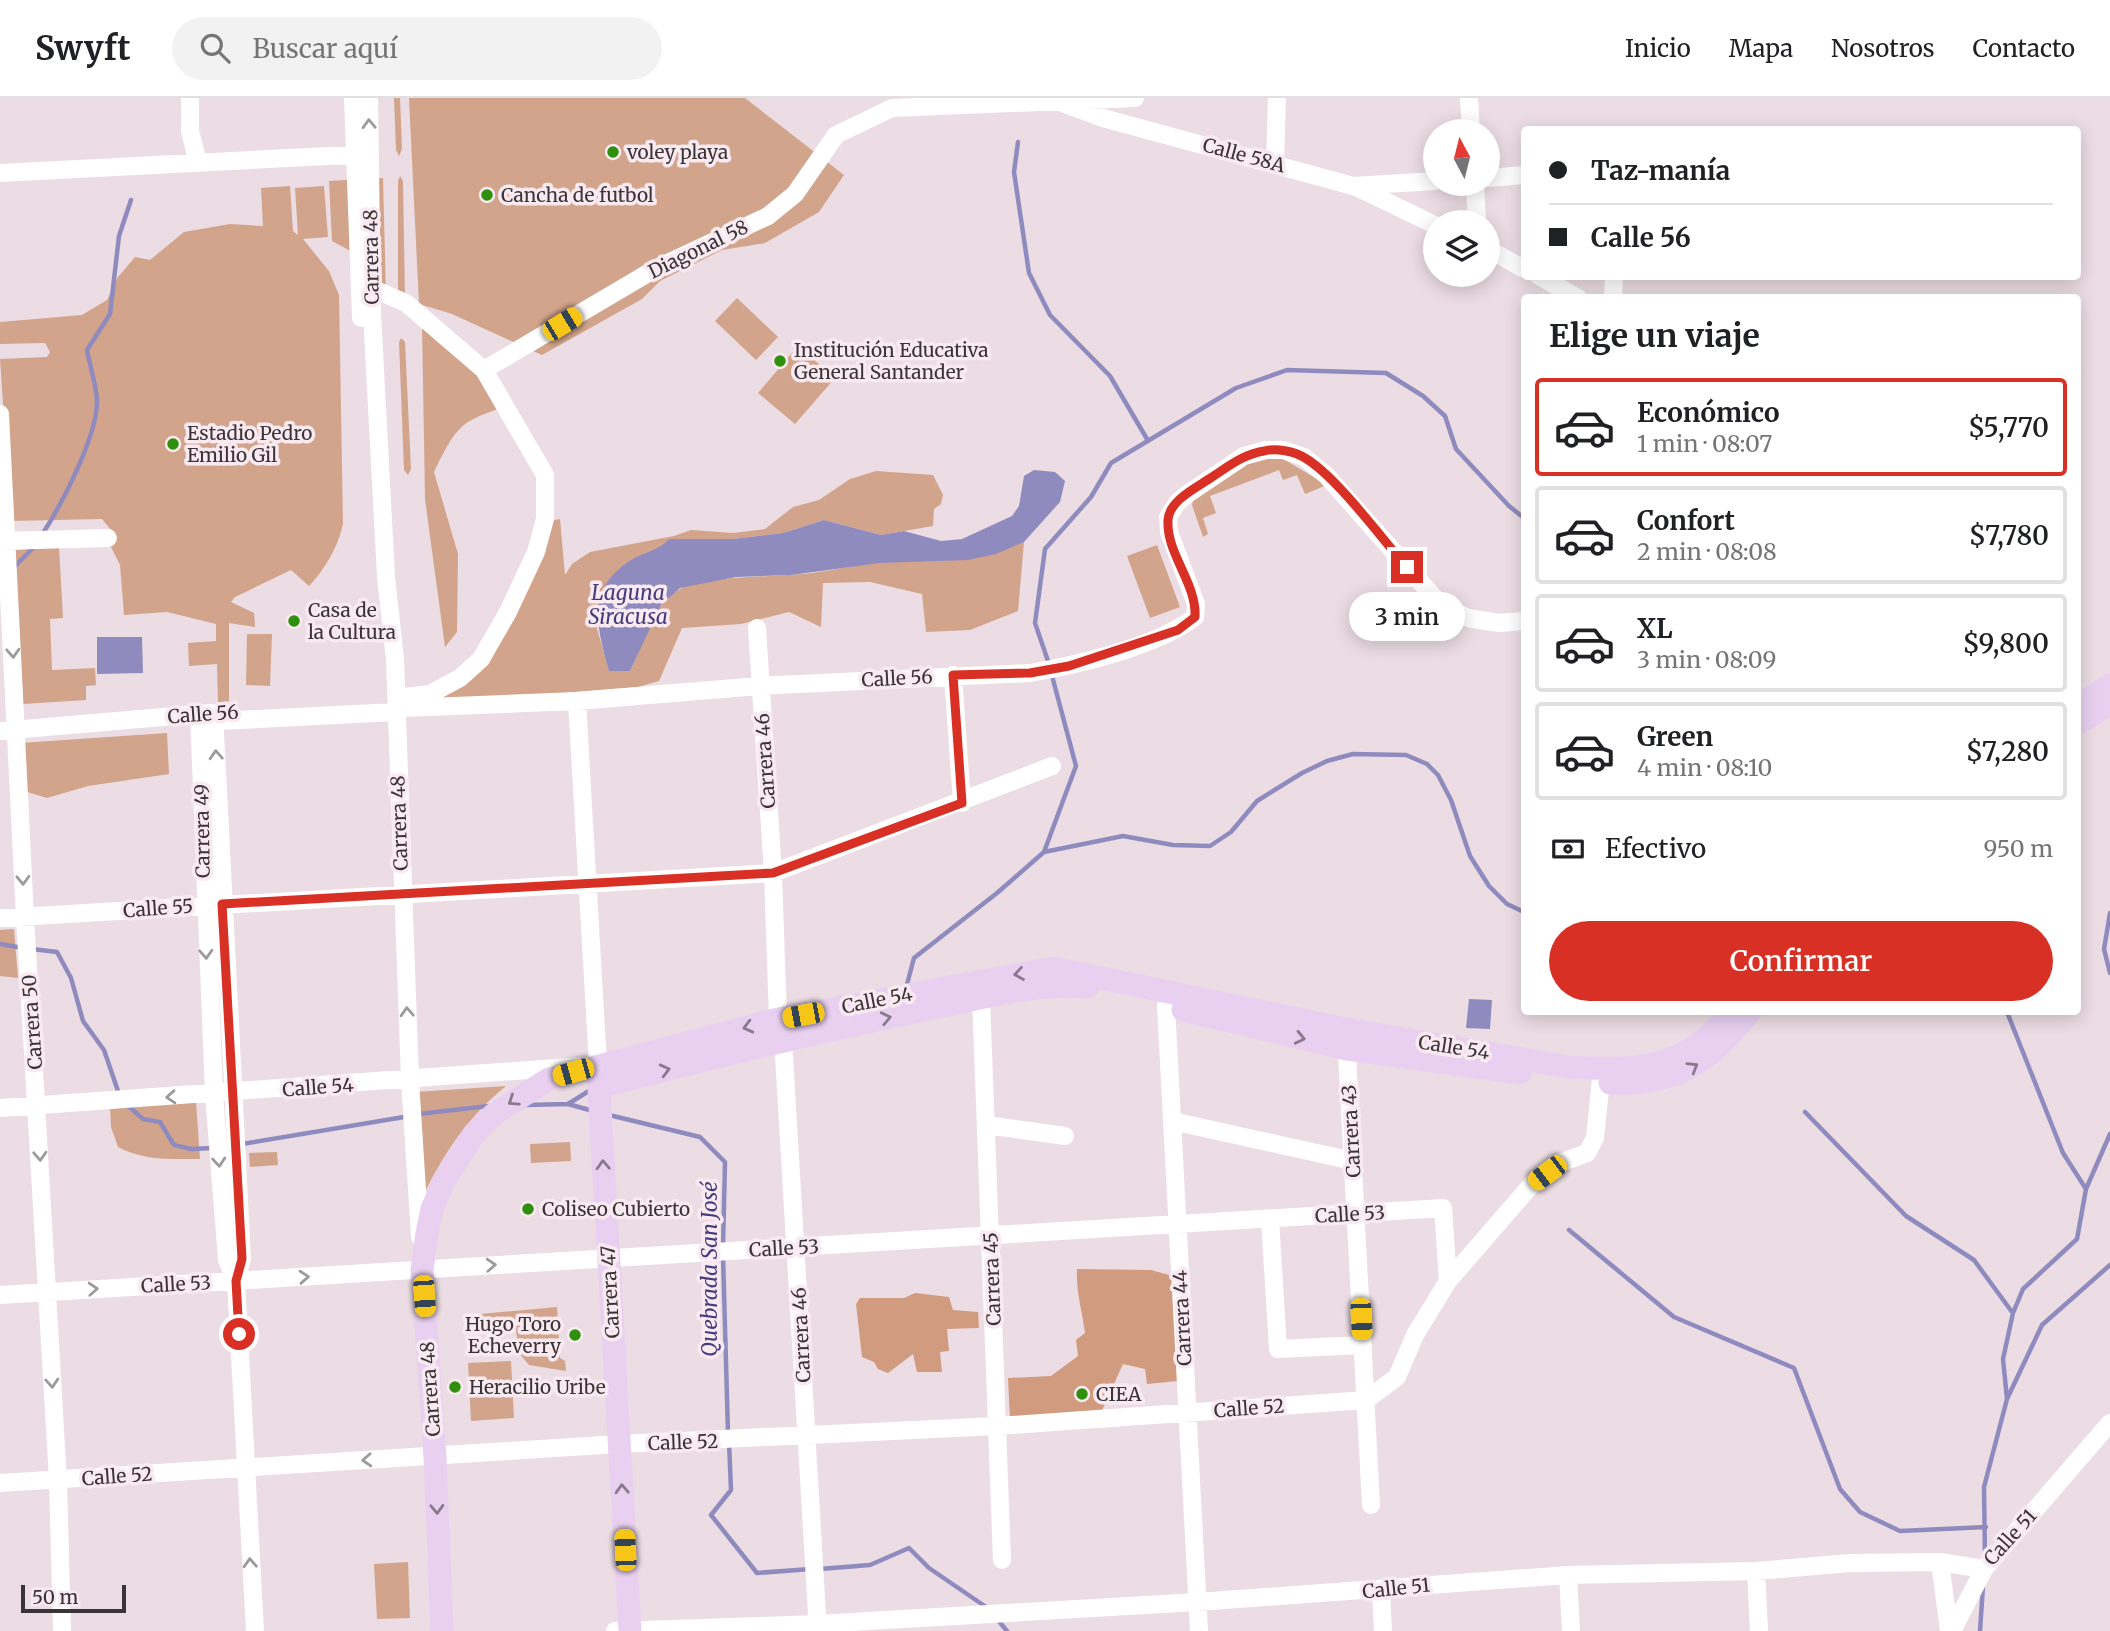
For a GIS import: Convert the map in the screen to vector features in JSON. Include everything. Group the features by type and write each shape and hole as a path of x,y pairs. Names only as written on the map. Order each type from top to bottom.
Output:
{"main road":[{"path":"2081,716 2110,685"},
{"path":"2081,718 2110,704"},
{"name":"Calle 54","path":"598,1076 781,1030 1053,968 1346,1040"},
{"name":"Calle 54","path":"781,1030 1062,985 1093,988 1166,1006 1346,1040 1601,1076 1641,1085 1684,1073 1710,1057 1747,1015"},
{"name":"Calle 54","path":"1601,1076 1631,1070 1681,1054 1718,1028 1729,1015"},
{"path":"422,1270 432,1209 444,1181 474,1134 494,1114 549,1079 598,1076"},
{"name":"Carrera 47","path":"598,1076 619,1444 625,1631"},
{"name":"Carrera 48","path":"422,1270 435,1457 442,1631"}],"street":[{"path":"190,98 190,131 198,163"},
{"name":"Carrera 48","path":"353,98 363,154"},
{"name":"Carrera 48","path":"369,98 363,154 365,285 371,417 393,703 410,1080 422,1270"},
{"path":"892,103 1057,102 1135,98"},
{"path":"1275,163 1276,98"},
{"path":"1469,98 1470,119"},
{"name":"Calle 58A","path":"1057,102 1103,118 1353,186 1423,182"},
{"name":"Diagonal 58","path":"484,370 655,269 768,216 795,194 836,135 892,103"},
{"path":"0,173 363,154"},
{"path":"1500,177 1521,175"},
{"path":"1353,186 1423,219"},
{"path":"1500,256 1521,267"},
{"path":"1546,280 1571,294"},
{"path":"365,285 407,303 484,370 545,475 545,519 536,552 508,612 481,659 460,678 430,694 393,703"},
{"name":"Carrera 50","path":"0,414 9,730 38,1106 58,1480 61,1631"},
{"name":"Calle 56","path":"9,730 393,703 577,701 759,686 1030,673 1069,666 1178,630 1195,617 1196,604 1169,532 1168,517 1186,495 1244,456 1266,450 1283,450 1304,457 1327,476 1438,603 1468,618 1499,623 1521,621"},
{"path":"4,541 108,538"},
{"name":"Carrera 46","path":"757,628 818,1628"},
{"path":"953,675 962,803"},
{"name":"Carrera 47","path":"577,701 598,1076"},
{"name":"Carrera 49","path":"206,717 213,905 214,1094 227,1260 236,1281"},
{"name":"Calle 55","path":"0,919 773,873 962,803 1052,766"},
{"name":"Carrera 49","path":"213,905 233,1092 242,1259 236,1281 254,1631"},
{"name":"Carrera 45","path":"981,998 1002,1560"},
{"name":"Carrera 44","path":"1166,1006 1199,1631"},
{"name":"Carrera 43","path":"1346,1040 1371,1505"},
{"name":"Calle 54","path":"0,1108 410,1080 598,1076"},
{"path":"1366,1400 1397,1377 1415,1335 1448,1281 1533,1183 1560,1163 1587,1153 1595,1138 1601,1076"},
{"path":"1172,1121 1353,1161"},
{"path":"986,1125 1065,1136"},
{"name":"Calle 53","path":"0,1295 1443,1208 1448,1281"},
{"path":"1270,1219 1278,1349 1363,1345"},
{"name":"Calle 52","path":"0,1483 619,1444 997,1426 1366,1400"},
{"name":"Calle 51","path":"625,1631 1005,1622 1197,1602 1381,1591 1466,1580 1568,1575 1756,1572 1850,1563 1940,1562 1984,1569 2110,1423"},
{"path":"1940,1562 1950,1631"},
{"path":"1950,1631 1984,1569"},
{"path":"1756,1572 1759,1631"},
{"path":"1568,1575 1571,1631"},
{"path":"1381,1591 1383,1631"}],"shaded area":[{"path":"394,98 400,98 402,149 399,156 396,150"},
{"path":"409,98 745,98 844,175 819,212 765,243 722,250 660,281 642,299 542,355 452,314 419,304"},
{"path":"400,176 403,181 405,297 398,298 398,181"},
{"path":"383,178 386,295 356,254 332,241 329,181"},
{"name":"Estadio Pedro Emilio Gil","path":"290,186 293,231 298,235 295,188 324,186 328,237 303,239 329,271 339,295 343,524 330,557 309,586 291,570 235,597 231,602 254,613 255,627 229,623 229,701 218,703 217,664 189,666 188,643 216,641 216,624 167,612 124,615 120,565 107,539 111,530 102,519 11,521 0,359 47,357 50,352 45,343 0,344 0,322 82,315 107,300 118,277 135,257 150,260 184,232 230,224 263,226 261,188"},
{"path":"737,298 778,337 756,360 715,321"},
{"path":"426,323 456,334 514,404 464,425 450,442 434,472 458,554 457,632 445,647 425,499 422,325"},
{"path":"401,338 405,342 411,469 408,475 404,470"},
{"path":"798,346 835,378 795,424 758,393"},
{"path":"1280,457 1327,485 1305,494 1297,475 1283,480 1279,470 1210,496 1216,513 1203,518 1208,534 1203,537 1192,505 1195,492 1248,462"},
{"path":"876,471 933,475 943,495 941,504 934,509 933,526 881,535 824,520 783,533 733,539 669,539 661,548 631,561 607,584 596,625 609,670 630,671 661,606 678,590 701,582 799,574 898,561 968,557 1024,542 1018,611 970,630 926,632 922,594 870,582 823,583 821,627 789,612 741,624 682,628 659,681 638,687 406,705 479,661 543,522 560,519 565,575 572,564 590,552 674,536 691,530 733,533 765,529 793,507 819,500 850,479"},
{"path":"1157,545 1180,607 1150,618 1127,556"},
{"path":"59,547 63,618 50,619 52,670 95,668 96,685 86,686 86,700 23,704 15,550"},
{"path":"247,634 272,634 270,686 246,685"},
{"path":"167,733 169,774 88,786 47,798 24,791 20,743"},
{"path":"14,929 18,978 0,976 0,930"},
{"path":"506,1086 481,1109 460,1134 425,1192 415,1092"},
{"path":"196,1102 200,1159 148,1157 118,1147 111,1127 110,1107"},
{"path":"570,1142 571,1161 531,1163 530,1144"},
{"path":"277,1152 278,1165 250,1167 249,1153"},
{"path":"1077,1269 1151,1270 1173,1276 1178,1381 1147,1384 1145,1369 1123,1364 1099,1417 1010,1419 1008,1378 1051,1376 1078,1356 1076,1340 1085,1333"},
{"path":"915,1293 949,1297 953,1310 978,1312 979,1328 947,1329 949,1351 940,1352 942,1372 917,1372 913,1354 888,1373 878,1369 874,1362 862,1357 856,1304 860,1298 904,1298"},
{"path":"557,1307 560,1358 565,1361 566,1371 529,1365 519,1353 516,1330 470,1330 469,1315"},
{"path":"511,1361 514,1418 471,1421 468,1363"},
{"path":"408,1562 410,1618 377,1619 374,1564"}],"water":[{"name":"Laguna Siracusa","path":"1034,470 1055,472 1065,481 1060,502 1024,542 996,554 968,560 880,563 791,575 736,577 680,588 661,605 630,671 609,671 601,640 598,610 606,584 616,571 631,560 656,549 669,539 733,539 783,533 824,520 881,535 904,531 941,541 962,539 1012,516 1019,506 1024,476"},
{"path":"97,637 142,637 143,673 97,674"},
{"path":"1469,999 1492,1000 1490,1029 1466,1028"}],"waterway":[{"path":"1018,142 1014,172 1029,273 1050,315 1110,376 1147,439"},
{"path":"43,533 68,488 91,434 97,403 87,350 110,314 119,236 131,200"},
{"path":"1049,664 1035,623 1045,549 1091,497 1111,463 1236,388 1287,370 1386,373 1423,396 1445,416 1456,449 1521,516"},
{"path":"14,567 37,544"},
{"path":"1044,852 1076,766 1051,672"},
{"path":"906,988 914,958 1044,852 1123,836 1173,845 1210,846 1231,832 1257,801 1302,773 1327,761 1353,754 1406,755 1427,764 1438,775 1451,800 1470,856 1489,886 1507,904 1521,911"},
{"path":"2110,913 2104,949 2110,973"},
{"path":"0,944 23,948"},
{"path":"32,949 57,952 71,978 83,1021 104,1050 119,1094"},
{"path":"2008,1015 2063,1153 2086,1189"},
{"path":"568,1104 592,1089"},
{"path":"126,1104 143,1119 160,1122 174,1145 191,1149 213,1148"},
{"name":"Quebrada San José","path":"526,1105 568,1104 593,1111"},
{"name":"Quebrada San José","path":"418,1114 489,1106"},
{"path":"1805,1112 1906,1216 1974,1260 2012,1312"},
{"name":"Quebrada San José","path":"609,1115 700,1137 725,1162 723,1248"},
{"name":"Quebrada San José","path":"242,1144 410,1116"},
{"path":"2007,1399 2003,1359 2013,1313 2023,1289 2077,1239 2086,1189 2110,1134"},
{"path":"1569,1230 1674,1317 1794,1368 1840,1489 1860,1512 1900,1531 1986,1527"},
{"name":"Quebrada San José","path":"723,1256 728,1433"},
{"path":"1985,1560 1984,1487 2007,1399 2042,1325 2110,1265"},
{"name":"Quebrada San José","path":"729,1442 731,1490 711,1515 757,1573 811,1569"},
{"name":"Quebrada San José","path":"820,1569 870,1565 909,1548 929,1568 989,1609"},
{"path":"1980,1631 1983,1586"},
{"name":"Quebrada San José","path":"997,1619 1007,1631"}],"place":[{"name":"voley playa","path":"613,152"},
{"name":"Cancha de futbol","path":"487,195"},
{"name":"Institución Educativa General Santander","path":"780,361"},
{"name":"Estadio Pedro Emilio Gil","path":"173,444"},
{"name":"Casa de la Cultura","path":"294,621"},
{"name":"Coliseo Cubierto","path":"528,1209"},
{"name":"Hugo Toro Echeverry","path":"575,1335"},
{"name":"Heracilio Uribe","path":"455,1387"},
{"name":"CIEA","path":"1082,1394"}],"route":[{"path":"239,1334 236,1281 242,1259 222,904 587,886 773,873 962,803 953,675 1030,673 1069,666 1178,630 1195,617 1196,604 1169,532 1168,517 1186,495 1244,456 1266,450 1283,450 1304,457 1327,476 1407,567"}]}
